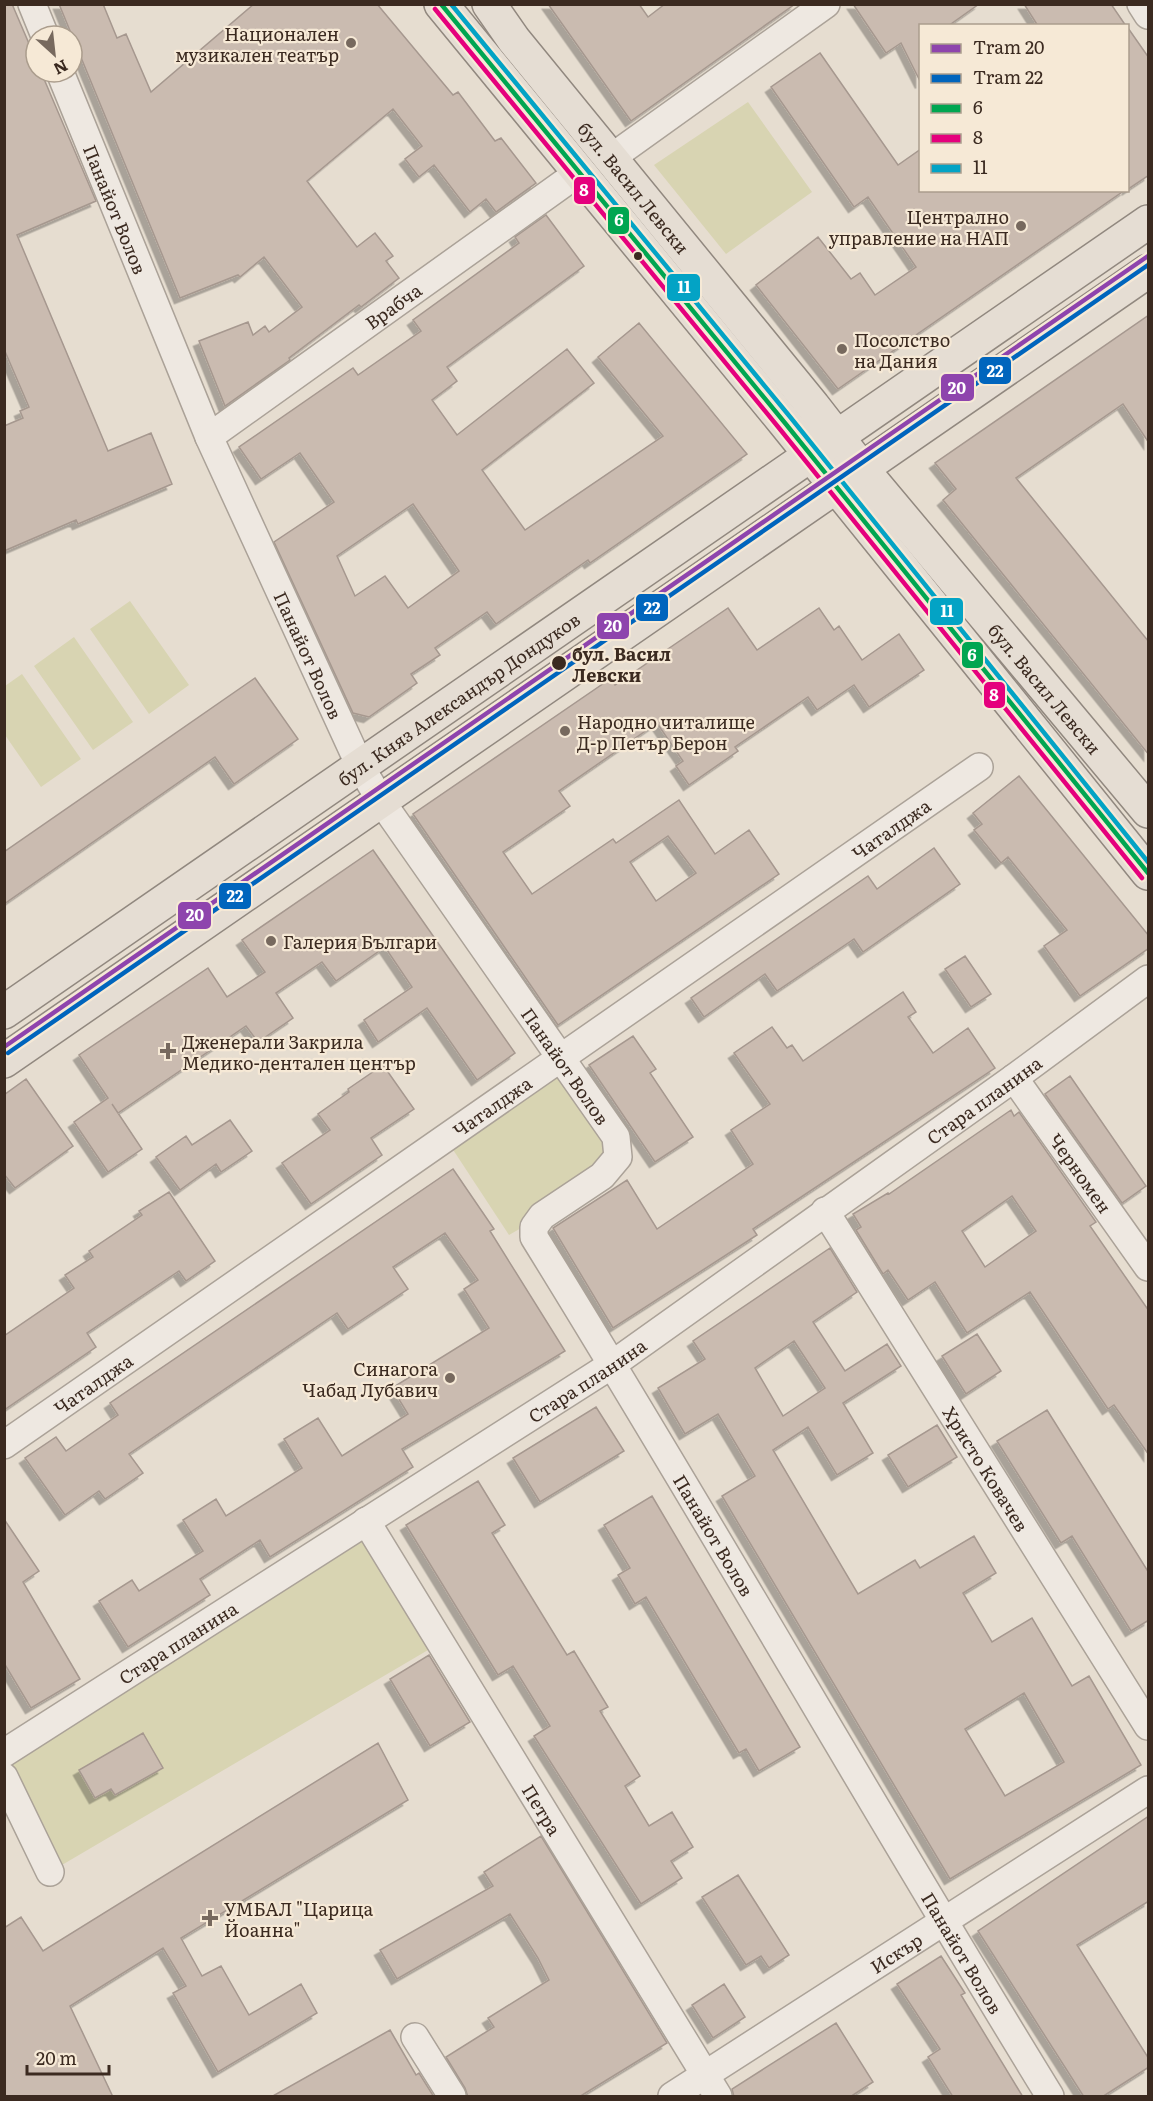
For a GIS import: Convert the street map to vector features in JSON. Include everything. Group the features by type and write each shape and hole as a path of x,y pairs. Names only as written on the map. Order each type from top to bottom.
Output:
{"main road":[{"name":"бул. Васил Левски","path":"441,4 811,455 849,478 1149,811"},
{"name":"бул. Васил Левски","path":"489,4 514,40 837,437 849,478 1149,873"},
{"name":"бул. Княз Александър Дондуков","path":"4,1012 1149,222"},
{"path":"4,1061 1149,271"}],"street":[{"path":"32,4 40,24"},
{"path":"611,158 826,4"},
{"path":"1141,4 1149,15"},
{"name":"Панайот Волов","path":"65,84 209,437 360,766 381,801 616,1137 618,1157 602,1176 542,1216 534,1227 534,1237 613,1364 943,1922 1050,2097"},
{"name":"Врабча","path":"209,437 578,173"},
{"name":"Чаталджа","path":"4,1445 979,767"},
{"name":"Стара планина","path":"4,1753 613,1364 1149,979"},
{"name":"Черномен","path":"1014,1078 1149,1267"},
{"name":"Христо Ковачев","path":"825,1211 1149,1726"},
{"name":"Петра","path":"366,1521 712,2086"},
{"path":"4,1777 50,1872"},
{"name":"Искър","path":"672,2097 712,2086 943,1922 1149,1790"},
{"path":"415,2037 452,2097"}],"shaded area":[{"path":"748,102 812,192 726,254 654,165"},
{"path":"130,601 189,685 149,714 90,629"},
{"path":"74,637 133,722 93,750 34,666"},
{"path":"22,674 81,759 41,787 5,735 5,686"},
{"path":"561,1058 618,1157 542,1216 509,1235 446,1139"},
{"path":"366,1521 440,1643 50,1872 4,1753"}],"building":[{"path":"4,4 12,4 24,32 24,84 46,84 96,201 17,235 108,451 151,433 172,484 78,524 76,520 4,551 4,426 23,418 20,411 29,407 4,349"},
{"path":"59,4 103,4 117,38 126,34 151,92 254,4 377,4 453,95 458,92 495,141 501,138 536,183 496,212 486,199 470,212 434,165 419,177 405,159 422,146 393,109 307,181 357,247 375,233 393,256 386,261 399,278 361,307 359,305 289,358 290,360 225,406 199,341 248,322 253,335 265,326 269,332 302,307 264,257 240,277 238,275 180,298 84,65 84,24 67,24"},
{"path":"548,4 639,4 648,17 665,4 795,4 631,121"},
{"path":"853,4 979,4 951,24 919,24 919,79 901,43 886,53"},
{"path":"1024,4 1111,4 1125,24 1037,24"},
{"path":"1129,29 1149,58 1149,175 1129,188"},
{"path":"820,53 898,165 919,150 919,192 1122,192 838,389 756,285 818,237 851,279 860,273 875,295 916,267 868,197 854,207 771,87"},
{"path":"546,215 584,266 447,367 457,381 432,400 457,435 567,349 594,383 482,470 525,530 663,436 598,357 639,323 747,454 590,563 588,560 496,624 487,612 435,648 440,655 411,674 417,683 369,717 353,713 274,542 334,502 300,453 261,479 239,447 353,368 358,375 421,331 413,320 519,243 515,237","holes":["413,504 459,571 408,608 385,576 355,596 337,556"]},
{"path":"1149,315 1149,443 1123,404 1016,478 1149,642 1149,755 943,500 956,489 935,463"},
{"path":"728,608 757,650 819,608 834,630 839,626 862,660 899,634 924,670 869,707 854,685 817,710 808,697 735,747 738,751 689,785 676,766 683,761 657,723 559,791 570,806 503,852 532,894 613,839 616,843 679,800 715,854 749,830 779,874 558,1025 413,814 610,679 615,685","holes":["668,836 696,873 656,901 630,862"]},
{"path":"255,678 298,739 234,784 215,757 4,904 4,852"},
{"path":"1019,776 1149,936 1149,948 1080,996 1044,946 1067,930 1008,857 1001,863 974,830 982,824 973,813"},
{"path":"934,848 960,884 863,952 854,939 777,991 765,974 704,1017 691,998 868,876 877,889"},
{"path":"373,850 515,1053 477,1080 427,1008 378,1042 364,1020 412,987 385,947 336,981 322,962 276,993 293,1018 258,1042 246,1026 118,1113 142,1149 108,1172 74,1122 108,1098 79,1055 208,968 227,997 265,972 242,940"},
{"path":"965,956 991,994 971,1007 945,969"},
{"path":"903,992 916,1012 908,1017 933,1053 968,1028 995,1068 753,1229 757,1235 613,1328 553,1228 627,1180 657,1229 753,1164 731,1130 770,1104 734,1053 772,1027 787,1048 792,1045 803,1061"},
{"path":"633,1036 656,1069 650,1073 693,1137 655,1162 589,1065"},
{"path":"383,1065 414,1109 371,1138 382,1155 311,1204 282,1163 330,1130 318,1114 349,1092 348,1089"},
{"path":"1070,1076 1146,1186 1122,1203 1045,1094"},
{"path":"26,1079 73,1146 15,1188 4,1174 4,1095"},
{"path":"1011,1110 1014,1116 1019,1112 1096,1222 1090,1226 1149,1311 1149,1455 1114,1405 1108,1409 1030,1292 967,1333 935,1282 908,1300 888,1270 883,1274 856,1230 861,1227 853,1214 889,1194","holes":["1012,1196 1036,1231 985,1267 962,1231"]},
{"path":"230,1120 252,1151 221,1172 216,1164 180,1190 156,1157 186,1136 192,1145"},
{"path":"453,1169 494,1229 490,1231 565,1351 402,1449 413,1467 270,1557 260,1540 200,1579 210,1595 128,1647 99,1601 132,1580 139,1591 203,1551 183,1520 216,1499 226,1516 302,1468 284,1439 318,1418 342,1456 408,1414 392,1388 489,1328 464,1289 478,1280 445,1233 393,1267 408,1289 348,1329 337,1313 129,1454 143,1473 105,1499 99,1491 65,1515 25,1458 56,1437 66,1451 118,1415 110,1403"},
{"path":"169,1192 215,1261 186,1281 179,1271 87,1333 96,1347 4,1410 4,1336 74,1288 65,1275 93,1257 89,1251 142,1215 139,1211"},
{"path":"830,1248 857,1292 813,1322 845,1371 887,1344 901,1366 843,1403 873,1453 837,1475 808,1427 773,1450 858,1594 915,1560 920,1568 974,1536 996,1573 963,1593 992,1642 1032,1618 1072,1686 1089,1676 1141,1765 950,1879 722,1496 755,1476 718,1414 685,1434 658,1388 705,1359 693,1341","holes":["794,1341 825,1388 783,1416 755,1368","1024,1693 1064,1762 1005,1796 965,1729"]},
{"path":"977,1334 1001,1371 966,1394 942,1356"},
{"path":"596,1407 624,1451 540,1502 513,1458"},
{"path":"1047,1410 1149,1573 1149,1620 1131,1631 1072,1536 1061,1543 997,1441"},
{"path":"937,1425 957,1457 908,1487 888,1455"},
{"path":"478,1481 505,1525 492,1533 567,1655 574,1651 608,1707 600,1711 640,1776 625,1786 649,1826 672,1812 693,1847 671,1861 682,1878 641,1904 534,1736 550,1726 513,1666 498,1675 406,1525"},
{"path":"652,1496 800,1747 759,1771 746,1749 739,1753 646,1597 635,1604 618,1575 630,1568 604,1525"},
{"path":"4,1519 39,1571 23,1582 80,1679 31,1708 4,1663"},
{"path":"429,1655 470,1722 430,1746 390,1679"},
{"path":"143,1733 163,1768 115,1795 111,1789 95,1798 79,1770"},
{"path":"378,1743 408,1800 181,1938 202,1976 221,1966 249,2015 301,1984 317,2013 218,2072 173,1993 186,1986 163,1948 70,2006 113,2097 4,2097 4,1928 21,1917 43,1951"},
{"path":"1149,1816 1149,1901 1077,1945 1149,2059 1149,2067 1102,2097 1084,2097 978,1931"},
{"path":"541,1836 667,2043 579,2097 468,2097 446,2057 494,2027 488,2018 549,1980 538,1958 510,1914 397,1979 380,1950 493,1886 484,1872"},
{"path":"738,1875 789,1955 769,1968 761,1956 746,1965 702,1897"},
{"path":"941,1956 965,1993 961,1995 1023,2097 953,2097 928,2057 940,2049 897,1984"},
{"path":"724,1984 745,2017 713,2038 692,2005"},
{"path":"836,2023 873,2082 850,2097 734,2097 732,2089"},
{"path":"390,2030 416,2075 419,2073 434,2097 271,2097"}],"tram line":[{"name":"20","path":"4,1047 1148,256"},
{"name":"22","path":"8,1053 1148,265"}],"transit line":[{"name":"6","path":"441,4 785,423 1148,873"},
{"name":"11","path":"451,4 791,418 1148,862"},
{"name":"8","path":"435,9 779,428 1142,878"}],"place":[{"name":"Национален музикален театър","path":"351,43"},
{"name":"Централно управление на НАП","path":"1021,226"},
{"name":"Посолство на Дания","path":"842,349"},
{"name":"бул. Васил Левски","path":"559,663"},
{"name":"Народно читалище Д-р Петър Берон","path":"565,731"},
{"name":"Галерия Българи","path":"271,941"},
{"name":"Дженерали Закрила Медико-дентален център","path":"168,1051"},
{"name":"Синагога Чабад Лубавич","path":"450,1378"},
{"name":"УМБАЛ \"Царица Йоанна\"","path":"210,1918"}]}
